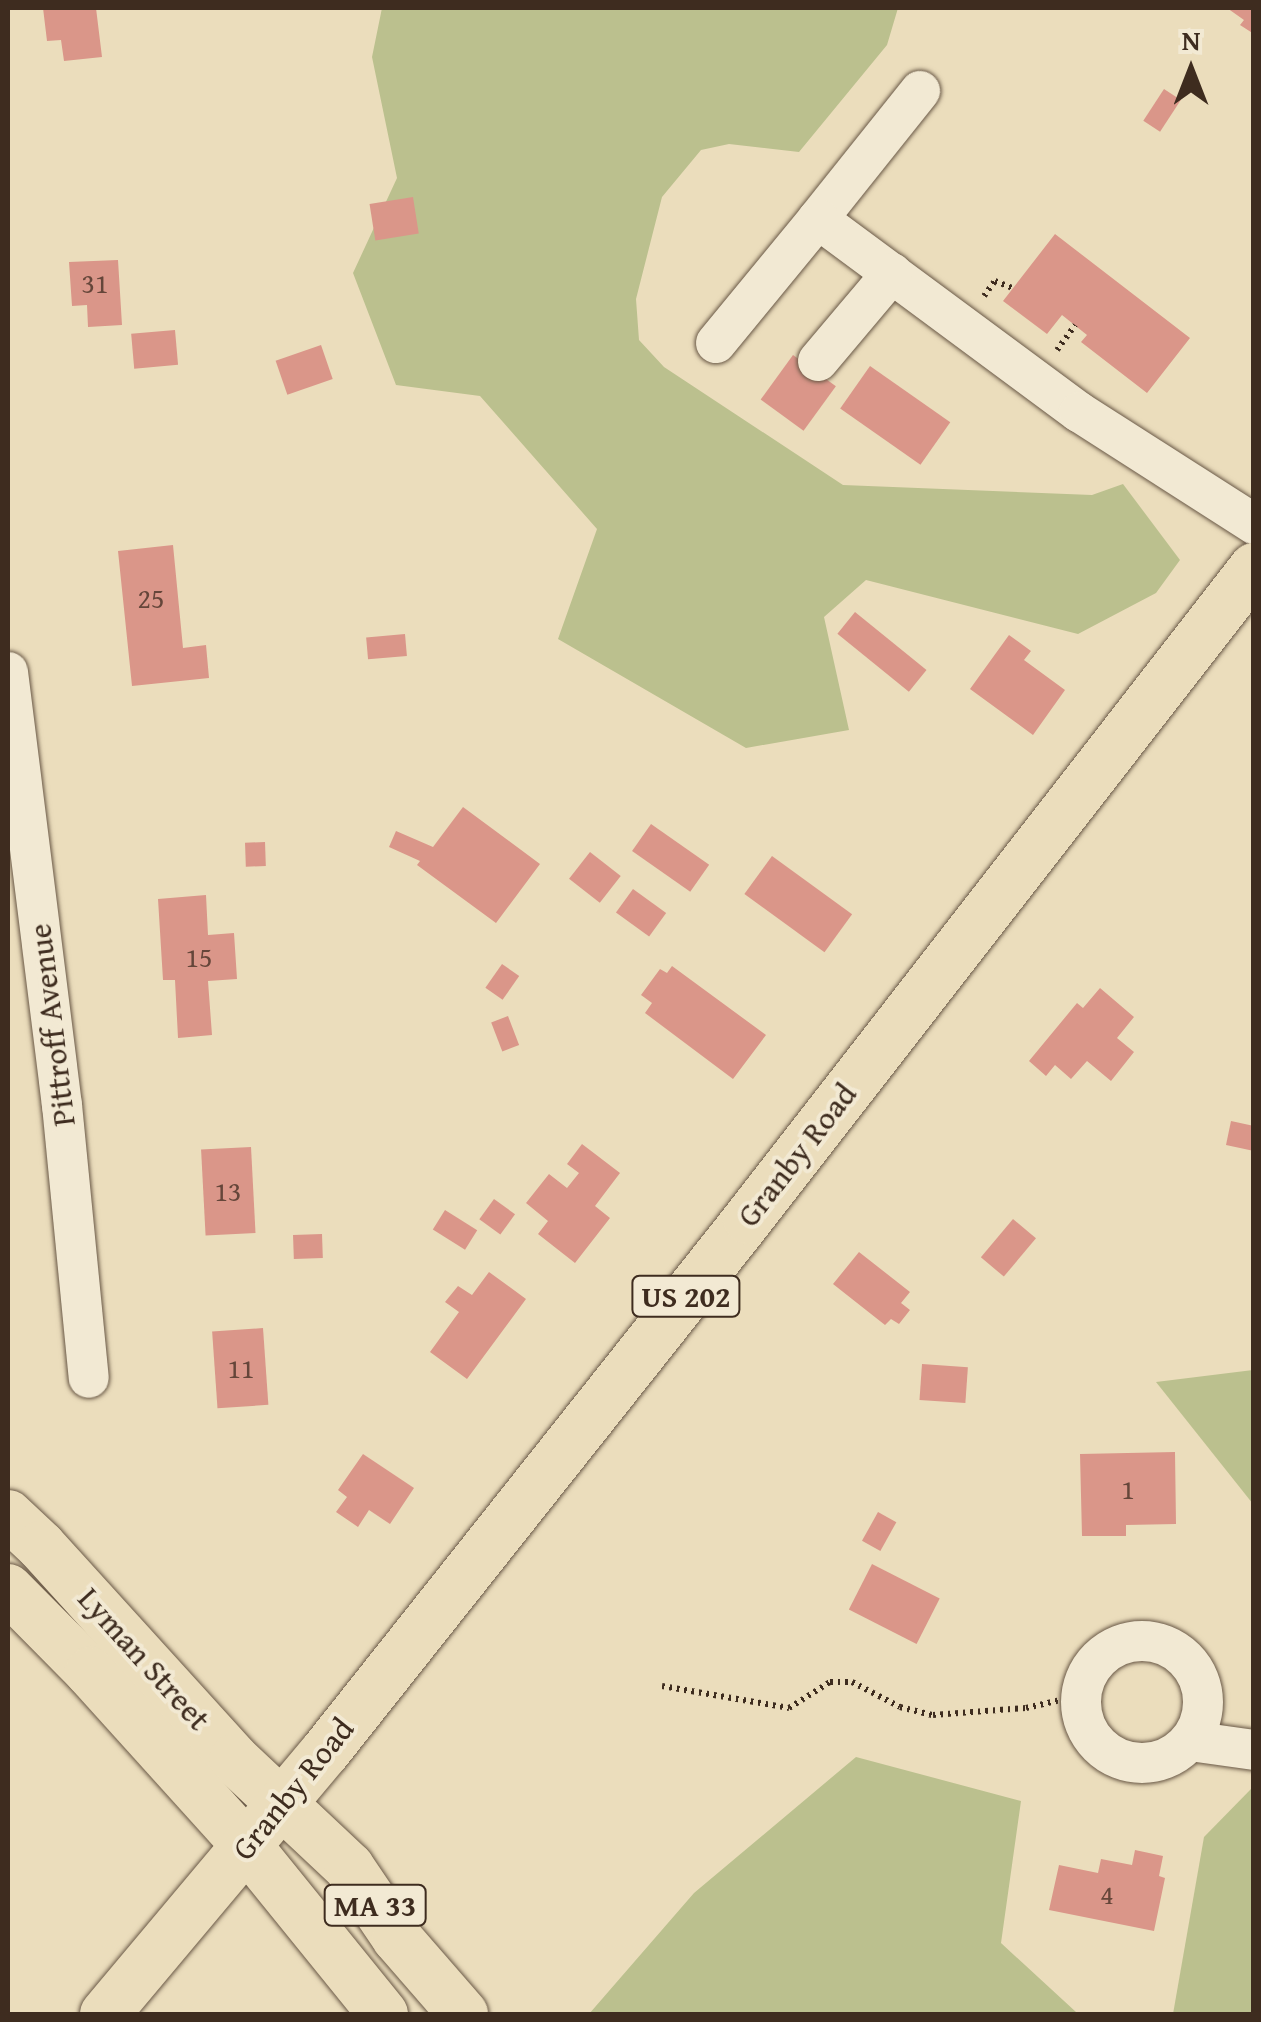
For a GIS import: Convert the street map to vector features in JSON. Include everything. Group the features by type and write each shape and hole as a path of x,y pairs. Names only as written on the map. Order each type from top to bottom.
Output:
{"main road":[{"name":"Granby Road","path":"105,2014 247,1846 748,1219 1254,568"},
{"name":"Lyman Street","path":"8,1515 234,1759 281,1802"},
{"name":"Lyman Street","path":"8,1589 90,1672 247,1846"},
{"name":"MA 33","path":"281,1802 350,1867 398,1938 463,2014"},
{"name":"MA 33","path":"247,1846 383,2014"}],"street":[{"path":"716,343 920,91"},
{"path":"818,219 1079,412 1254,524"},
{"path":"818,361 892,273"},
{"name":"Pittroff Avenue","path":"8,672 62,1104 90,1378"},
{"path":"1132,1642 1162,1644 1186,1660 1202,1685 1202,1714 1190,1741 1156,1762 1116,1757 1087,1728 1081,1702 1087,1676 1105,1654 1132,1642"},
{"path":"1190,1741 1254,1750"}],"path":[{"path":"662,1686 789,1708 830,1682 852,1682 900,1707 933,1715 1026,1708 1065,1700 1081,1702"}],"green space":[{"path":"382,8 898,8 887,45 799,152 729,144 701,150 662,197 636,299 639,340 664,367 843,485 1092,495 1123,484 1180,560 1156,593 1078,634 866,580 824,617 849,730 746,748 558,639 597,529 480,396 396,385 353,273 397,178 372,57"},
{"path":"1254,1370 1253,1504 1156,1382"},
{"path":"856,1757 1021,1801 1001,1943 1076,2012 1102,2014 589,2014 694,1893"},
{"path":"1251,1789 1253,2014 1173,2014 1204,1837"}],"building":[{"path":"43,8 96,8 102,57 64,61 61,40 47,41"},
{"path":"1227,8 1254,8 1254,34 1240,25 1244,20"},
{"path":"1164,89 1181,100 1160,132 1143,121"},
{"path":"413,197 419,234 375,240 370,204"},
{"path":"1055,234 1190,338 1147,393 1081,342 1087,335 1062,315 1047,334 1003,301"},
{"path":"118,260 122,325 88,327 87,305 72,306 69,262"},
{"path":"175,330 178,365 134,369 131,334"},
{"path":"321,345 333,379 287,395 276,361"},
{"path":"793,355 836,386 804,431 761,399"},
{"path":"870,366 950,422 920,465 840,409"},
{"path":"173,545 183,648 206,645 209,678 132,686 118,551"},
{"path":"855,612 926,670 909,692 837,634"},
{"path":"405,634 407,656 368,659 366,637"},
{"path":"1009,635 1031,651 1024,660 1065,690 1033,735 970,689"},
{"path":"463,807 540,864 496,923 417,865 420,861 389,847 396,831 433,847"},
{"path":"651,824 709,865 690,892 632,851"},
{"path":"265,842 266,866 246,867 245,843"},
{"path":"590,852 621,876 600,903 569,879"},
{"path":"772,856 852,914 824,952 744,894"},
{"path":"633,889 666,913 649,937 616,912"},
{"path":"206,895 208,935 234,933 237,979 208,981 212,1035 178,1038 175,980 163,980 158,899"},
{"path":"502,964 519,976 503,1000 485,988"},
{"path":"672,966 766,1035 733,1079 645,1013 652,1003 641,995 660,969 667,973"},
{"path":"1100,988 1134,1017 1117,1038 1134,1052 1111,1081 1087,1061 1071,1079 1055,1065 1046,1076 1029,1061 1077,1003 1083,1008"},
{"path":"508,1016 519,1045 502,1051 491,1022"},
{"path":"1231,1121 1254,1126 1254,1151 1226,1145"},
{"path":"582,1144 620,1173 595,1206 610,1218 575,1263 538,1234 548,1221 526,1203 549,1174 567,1188 579,1173 567,1164"},
{"path":"251,1147 256,1233 206,1235 201,1150"},
{"path":"494,1199 515,1214 500,1235 479,1219"},
{"path":"445,1210 477,1230 465,1250 433,1230"},
{"path":"1013,1219 1036,1238 1004,1277 981,1257"},
{"path":"322,1234 323,1258 294,1259 293,1235"},
{"path":"859,1252 910,1292 901,1303 910,1310 899,1324 891,1319 885,1325 833,1284"},
{"path":"489,1272 526,1299 467,1379 430,1352 459,1312 445,1302 458,1286 472,1295"},
{"path":"263,1328 268,1405 217,1408 212,1332"},
{"path":"922,1364 968,1367 965,1403 919,1400"},
{"path":"1175,1452 1176,1524 1126,1525 1126,1536 1082,1536 1080,1454"},
{"path":"363,1454 414,1488 390,1524 369,1510 358,1527 336,1512 347,1497 338,1490"},
{"path":"878,1512 896,1522 880,1551 862,1541"},
{"path":"872,1564 940,1599 917,1644 849,1609"},
{"path":"1135,1850 1163,1856 1159,1876 1165,1878 1154,1931 1049,1910 1059,1865 1098,1873 1101,1859 1132,1865"}]}
